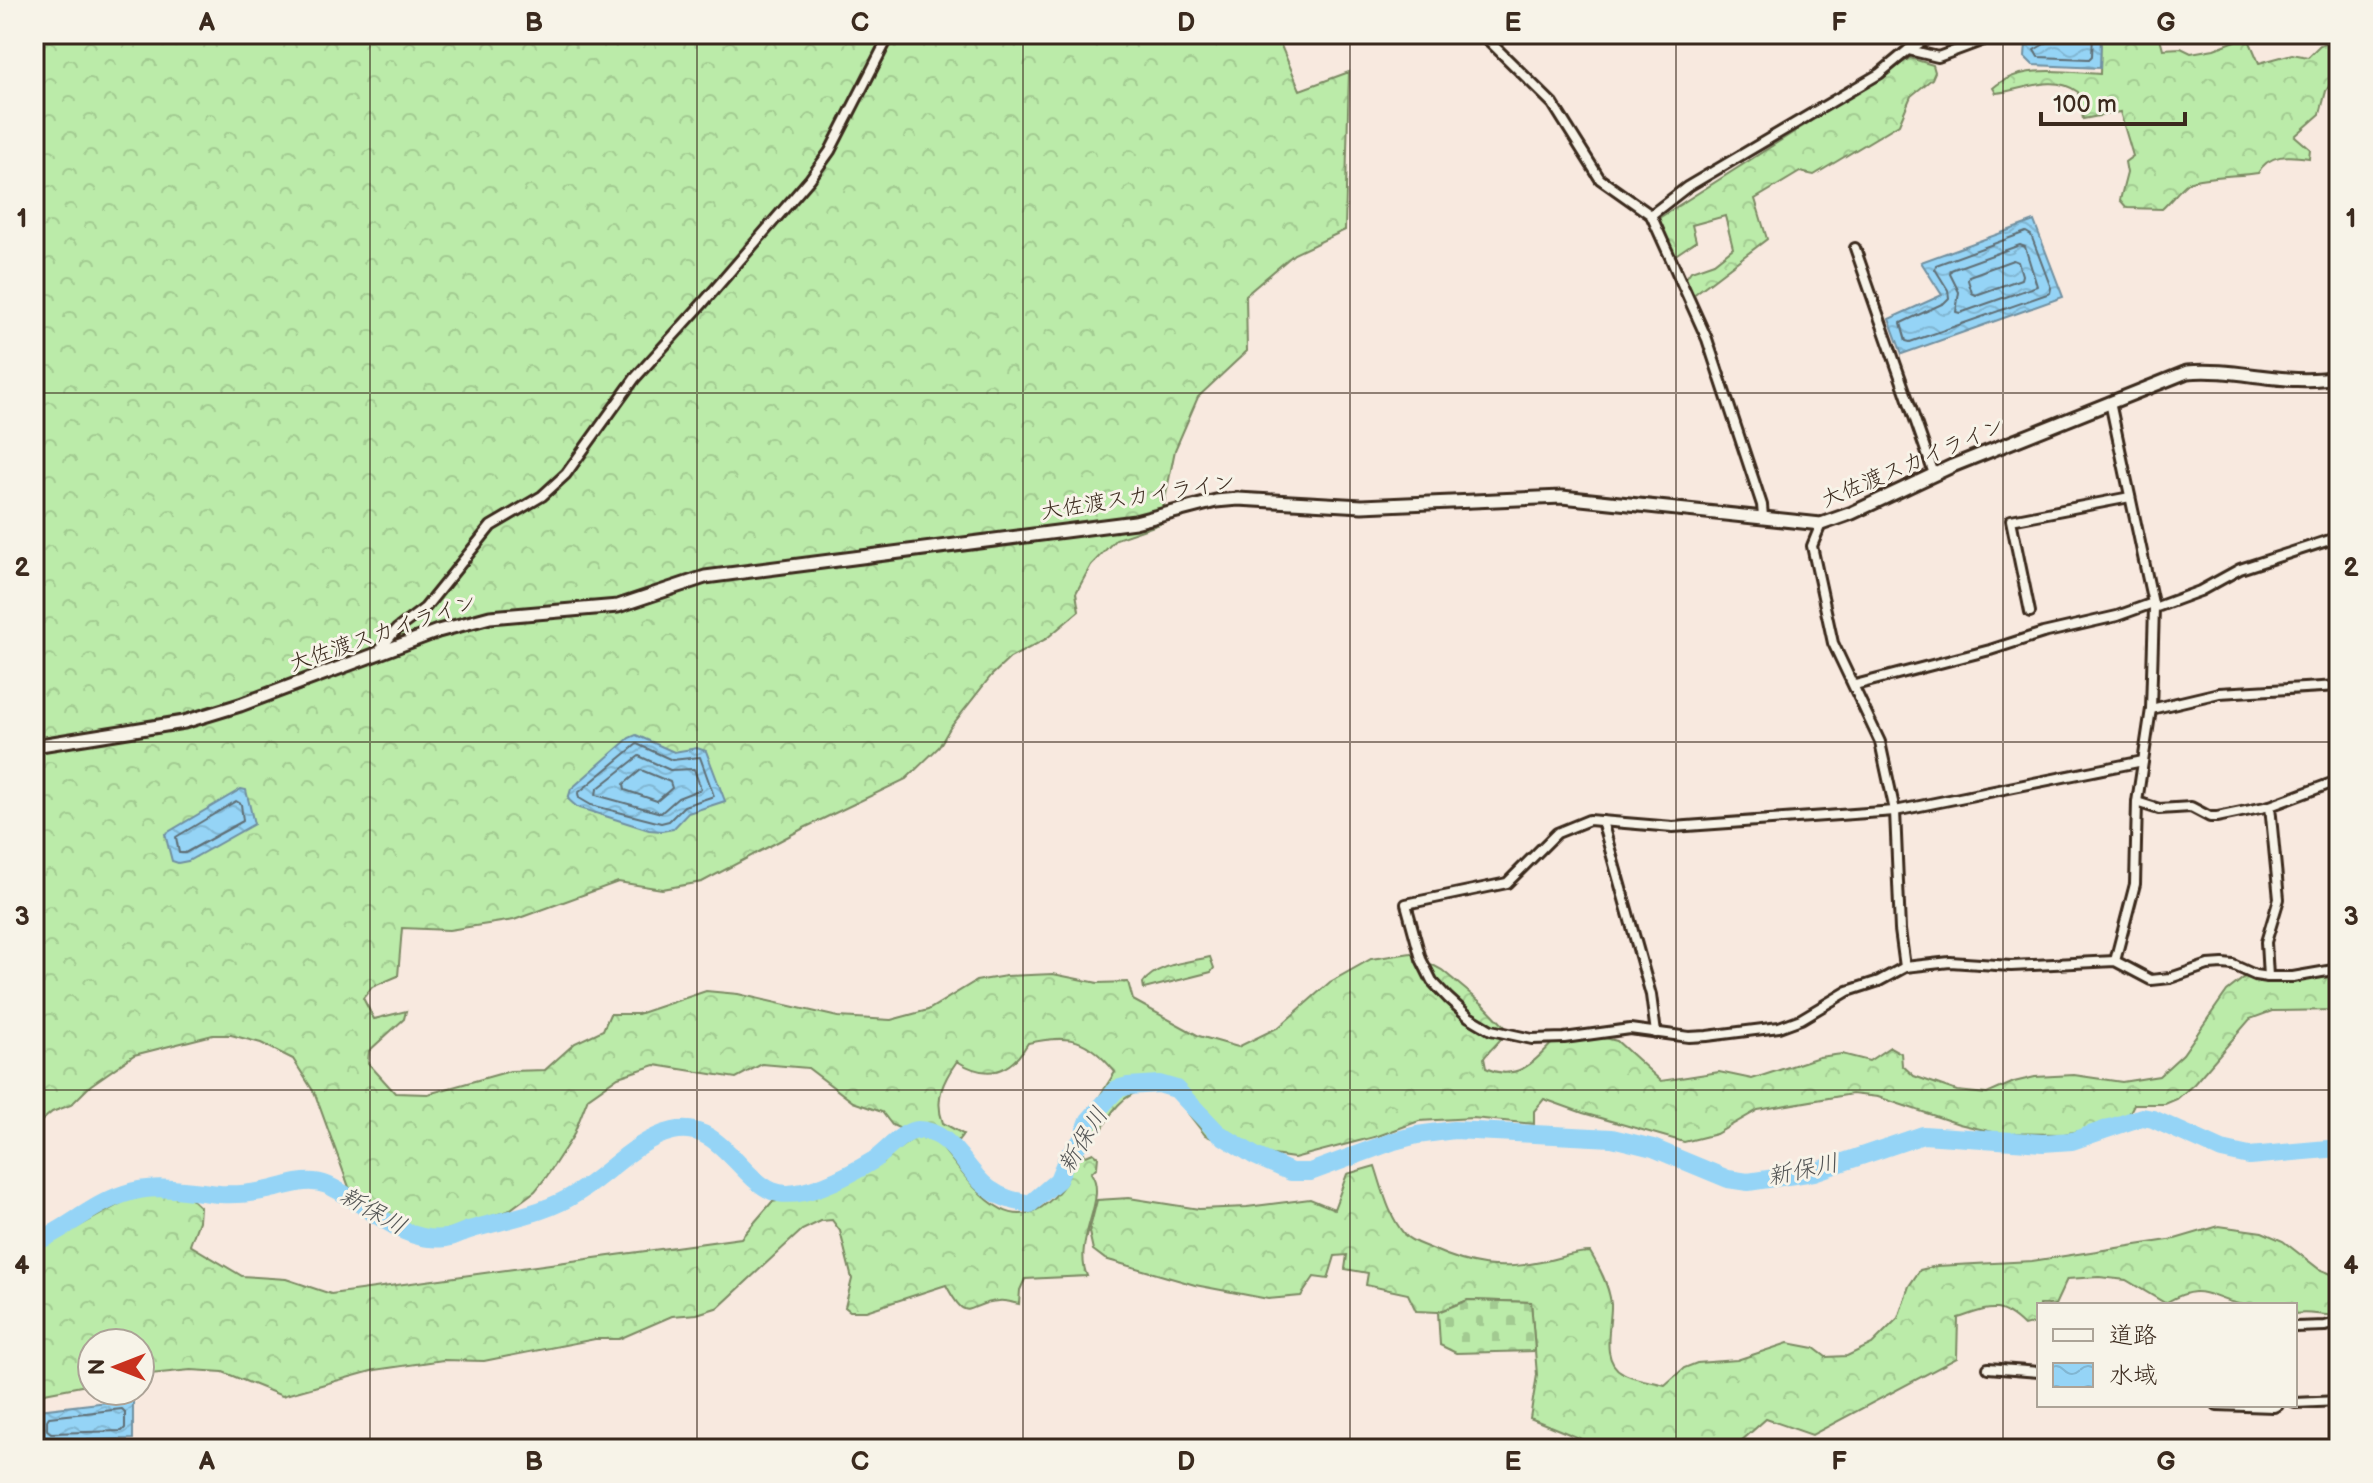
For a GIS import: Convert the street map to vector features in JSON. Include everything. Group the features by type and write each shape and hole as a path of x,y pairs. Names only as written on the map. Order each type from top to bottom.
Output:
{"street":[{"path":"378,653 397,629 425,608 491,526 542,496 566,474 635,378 810,179 830,151 890,34"},
{"path":"1482,34 1553,104 1600,179 1651,215 1707,339 1762,505 1763,517"},
{"path":"1651,215 1687,187 1879,74 1908,50 1935,34"},
{"path":"1908,50 1938,57 2000,34"},
{"path":"1855,248 1934,474"},
{"name":"大佐渡スカイライン","path":"34,746 184,722 240,705 438,631 490,617 618,606 705,577 1135,522 1216,501 1238,499 1362,506 1562,497 1821,524 1852,513 1934,474 2187,372 2205,370 2301,378 2339,376"},
{"path":"2110,402 2154,606 2151,709 2137,802 2135,884 2115,961"},
{"path":"2030,612 2011,520 2130,497"},
{"path":"1821,524 1812,546 1833,643 1880,742 1895,811 1900,930 1905,967"},
{"path":"1855,685 2154,606 2200,591 2240,569 2339,537"},
{"path":"2151,709 2219,693 2339,686"},
{"path":"2143,761 1895,811 1673,827 1589,820 1557,833 1507,883 1406,904 1421,959 1432,981 1469,1017 1491,1030 1532,1039 1630,1029 1707,1036 1779,1027 1801,1019 1848,991 1879,981 1905,967 1950,962 2011,966 2115,961 2151,980 2223,964 2268,977 2293,977 2339,969"},
{"path":"2137,802 2159,809 2191,807 2210,817 2217,817 2270,806 2339,783"},
{"path":"2268,977 2266,942 2279,899 2270,806"},
{"path":"1602,821 1651,995 1656,1033"},
{"path":"2297,1327 2339,1322"},
{"path":"1988,1368 2037,1372"},
{"path":"2297,1403 2339,1401"}],"green space":[{"path":"34,34 1276,34 1300,90 1349,72 1345,230 1294,254 1246,295 1247,351 1198,397 1175,450 1160,524 1116,539 1091,565 1076,593 1079,611 1046,639 1010,658 991,676 939,747 906,779 702,882 662,889 618,882 514,920 449,930 402,928 398,976 372,987 363,998 374,1019 406,1011 404,1019 369,1051 368,1063 395,1093 428,1094 510,1071 545,1070 575,1043 603,1030 610,1014 638,1014 706,991 738,994 838,1017 891,1020 928,1010 976,981 1053,974 1098,983 1128,982 1133,1000 1199,1036 1238,1047 1279,1027 1330,982 1371,959 1411,953 1442,970 1508,1030 1484,1058 1486,1068 1506,1073 1515,1072 1531,1063 1552,1043 1605,1038 1617,1041 1661,1081 1719,1072 1752,1079 1819,1057 1842,1054 1869,1061 1890,1047 1901,1053 1902,1065 1914,1076 1957,1091 1987,1094 2035,1077 2074,1075 2122,1082 2159,1076 2183,1054 2227,991 2245,977 2259,982 2339,975 2339,1010 2272,1011 2250,1019 2194,1084 2177,1099 2165,1104 2134,1104 2129,1114 2092,1128 2064,1134 1997,1133 1878,1097 1852,1094 1758,1110 1716,1134 1684,1142 1544,1099 1534,1111 1534,1124 1473,1118 1419,1121 1378,1136 1294,1158 1237,1150 1205,1135 1172,1093 1156,1090 1138,1092 1124,1099 1101,1132 1091,1129 1086,1118 1115,1072 1087,1046 1077,1041 1056,1039 1028,1043 1014,1062 997,1071 978,1071 957,1061 944,1083 939,1106 943,1123 963,1134 957,1142 935,1130 917,1125 901,1129 892,1125 882,1112 853,1102 808,1068 762,1064 736,1078 655,1065 618,1077 588,1098 573,1136 535,1191 508,1211 444,1231 420,1231 402,1226 349,1187 315,1094 293,1059 261,1043 231,1035 213,1035 134,1055 91,1085 71,1105 52,1112 39,1123 34,1136"},
{"path":"2159,34 2163,49 2181,48 2191,53 2238,40 2250,42 2259,63 2292,54 2308,57 2320,45 2339,38 2339,71 2326,91 2320,114 2295,136 2310,149 2309,158 2280,157 2268,162 2258,173 2194,180 2162,209 2127,208 2120,200 2127,173 2125,162 2133,156 2120,112 2083,119 2078,92 2059,84 2038,84 1996,93 1993,88 2004,80 2030,72 2100,74 2101,35"},
{"path":"1910,58 1933,65 1935,72 1932,79 1911,96 1899,124 1814,175 1800,172 1755,199 1767,239 1692,296 1684,281 1691,271 1714,263 1733,248 1725,216 1692,225 1696,241 1674,256 1659,218"},
{"path":"1210,957 1214,968 1211,972 1144,989 1143,983 1156,972"},
{"path":"915,1137 929,1139 940,1145 966,1178 996,1206 1011,1213 1028,1213 1046,1204 1064,1185 1075,1156 1082,1152 1086,1156 1093,1153 1098,1157 1097,1167 1091,1173 1096,1195 1084,1249 1087,1276 1025,1279 1019,1304 988,1302 964,1309 946,1285 866,1311 850,1311 845,1307 852,1279 840,1231 832,1220 821,1221 802,1230 719,1307 697,1314 672,1316 619,1339 595,1339 484,1361 443,1360 375,1370 282,1396 223,1372 191,1370 156,1373 156,1327 76,1327 76,1387 34,1395 34,1251 132,1197 157,1193 186,1194 200,1207 199,1221 190,1245 242,1276 286,1279 331,1294 741,1238 772,1202 830,1187 881,1161"},
{"path":"1375,1166 1390,1211 1405,1235 1446,1255 1472,1263 1512,1266 1590,1252 1610,1297 1608,1342 1611,1360 1623,1373 1665,1385 1684,1368 1697,1363 1737,1360 1788,1343 1814,1348 1826,1357 1847,1356 1872,1344 1898,1318 1909,1286 1920,1270 1937,1266 2032,1261 2175,1239 2219,1226 2262,1232 2283,1241 2319,1269 2339,1277 2339,1315 2297,1314 2297,1303 2236,1303 2198,1292 2178,1296 2165,1303 2126,1280 2099,1277 2067,1279 2056,1303 2037,1303 2037,1323 2024,1326 2007,1313 1993,1309 1958,1318 1957,1358 1812,1435 1766,1419 1740,1442 1716,1449 1597,1449 1579,1438 1530,1418 1537,1375 1531,1302 1468,1300 1438,1312 1416,1311 1408,1294 1366,1285 1368,1273 1345,1269 1347,1255 1335,1256 1328,1279 1314,1277 1301,1296 1268,1299 1195,1285 1105,1259 1093,1250 1089,1232 1097,1200 1129,1198 1199,1209 1310,1199 1334,1209 1347,1174"},
{"path":"1468,1300 1531,1302 1535,1351 1456,1353 1440,1345 1438,1312"}],"water":[{"path":"2052,34 2101,35 2100,68 2033,65 2025,57 2026,43"},
{"path":"2034,221 2063,297 1902,354 1889,319 1942,295 1921,262"},
{"path":"636,735 674,752 697,748 706,751 725,801 688,813 673,829 662,831 649,830 577,807 568,799 571,789"},
{"path":"241,789 246,790 254,824 188,861 172,861 165,834"},
{"path":"76,1406 133,1407 133,1439 39,1441 39,1410"}],"waterway":[{"name":"新保川","path":"34,1243 101,1204 136,1191 172,1189 238,1194 312,1182 342,1192 384,1220 414,1235 452,1237 552,1206 589,1185 647,1141 673,1131 689,1130 715,1141 760,1183 783,1194 810,1190 852,1172 874,1160 912,1131 930,1132 950,1145 991,1190 1005,1198 1030,1204 1058,1180 1068,1156 1081,1141 1089,1120 1117,1089 1159,1084 1176,1089 1218,1133 1255,1156 1291,1172 1310,1172 1394,1141 1454,1130 1612,1138 1653,1148 1728,1179 1748,1182 1814,1172 1923,1135 2043,1143 2072,1141 2142,1117 2222,1150 2249,1156 2339,1148"}]}
